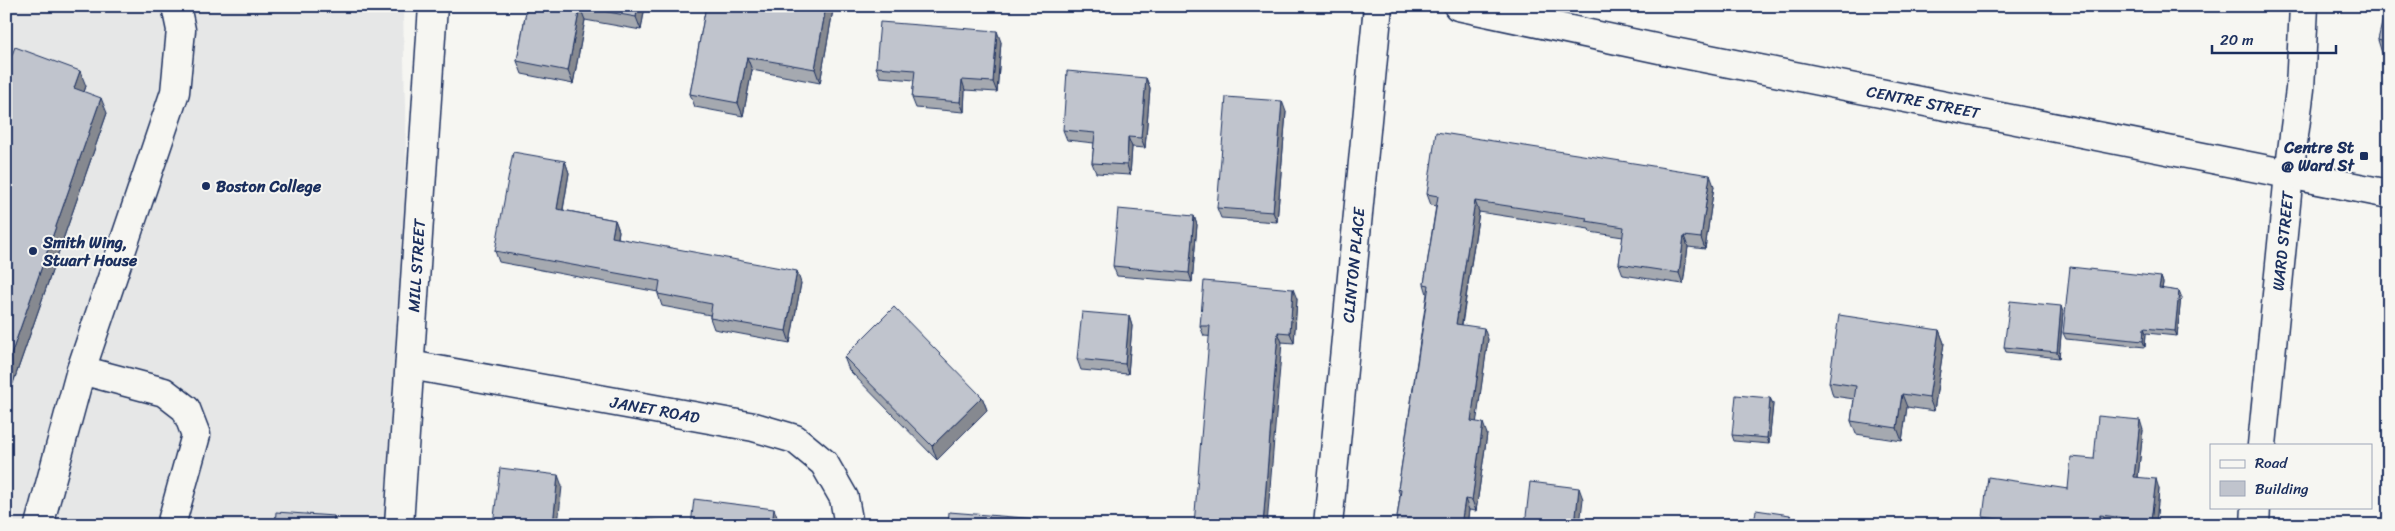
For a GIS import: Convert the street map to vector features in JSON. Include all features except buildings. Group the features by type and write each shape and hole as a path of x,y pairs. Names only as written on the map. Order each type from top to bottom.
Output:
{"street":[{"path":"39,525 81,370 175,92 181,30 176,6"},
{"name":"MILL STREET","path":"399,525 434,6"},
{"name":"CLINTON PLACE","path":"1328,525 1378,6"},
{"name":"CENTRE STREET","path":"1458,6 1669,51 2389,194"},
{"name":"WARD STREET","path":"2262,444 2302,63 2304,6"},
{"name":"JANET ROAD","path":"410,365 754,427 795,439 824,463 844,498 848,525"},
{"path":"81,370 164,392 186,409 196,435 171,525"},
{"path":"2255,525 2256,508"}],"shaded area":[{"name":"Boston College","path":"6,6 403,6 410,365 399,525 6,525"}],"place":[{"name":"Centre St @ Ward St","path":"2364,156"},
{"name":"Boston College","path":"206,186"},
{"name":"Smith Wing, Stuart House","path":"33,251"}]}
